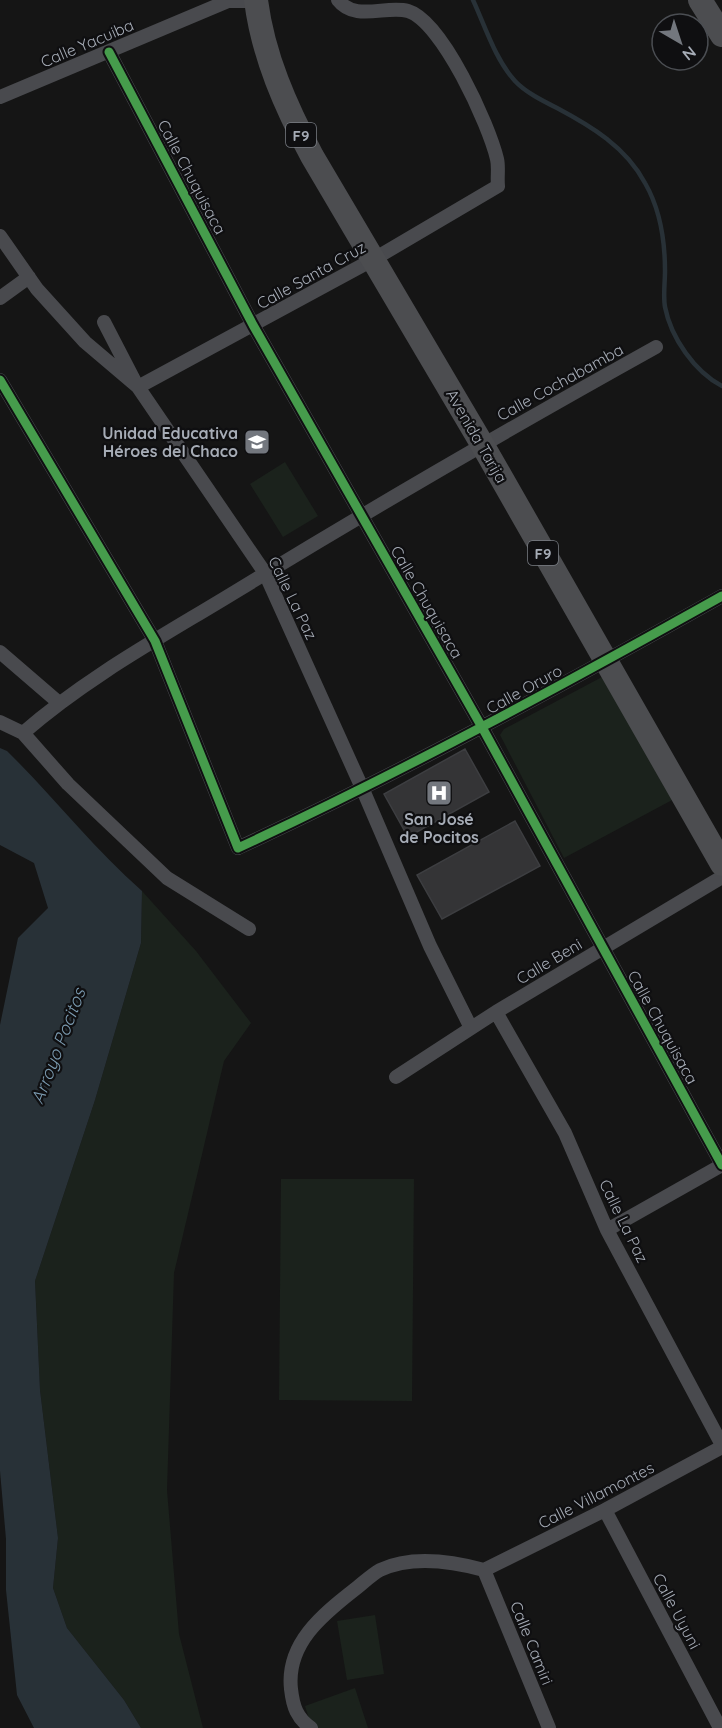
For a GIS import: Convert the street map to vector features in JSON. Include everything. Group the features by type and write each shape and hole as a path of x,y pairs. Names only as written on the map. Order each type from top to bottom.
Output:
{"highway":[{"name":"Avenida Tarija","path":"256,0 265,49 294,122 312,156 482,444 604,662 722,864"},
{"path":"700,0 722,35"}],"street":[{"name":"Calle Yacuiba","path":"0,97 228,0 256,0"},
{"name":"Calle Santa Cruz","path":"138,387 374,259 498,186 497,159 480,113 447,47 426,23 408,11 355,11 338,0"},
{"name":"Calle Chuquisaca","path":"109,52 253,325 483,729 722,1165"},
{"name":"Calle La Paz","path":"0,236 29,277 85,342 138,387 265,573 363,790 430,946 471,1028"},
{"path":"0,298 29,277"},
{"path":"104,322 138,387"},
{"name":"Calle Cochabamba","path":"23,733 58,702 265,573 482,444 656,347"},
{"path":"0,380 155,641"},
{"name":"Calle Oruro","path":"155,641 238,848 363,790 483,729 722,596"},
{"path":"0,652 58,702"},
{"path":"0,722 23,733 68,784 167,878 249,929"},
{"name":"Calle Beni","path":"396,1077 496,1012 722,877"},
{"name":"Calle La Paz","path":"496,1012 565,1133 608,1230 722,1446"},
{"path":"608,1230 722,1165"},
{"name":"Calle Villamontes","path":"484,1570 605,1510 722,1446"},
{"name":"Calle Uyuni","path":"605,1510 720,1728"},
{"path":"311,1728 298,1719 292,1699 290,1677 295,1653 319,1617 379,1570 402,1564 434,1561 461,1564 484,1570"},
{"name":"Calle Camiri","path":"484,1570 549,1728"}],"shaded area":[{"path":"285,462 318,516 283,537 250,484"},
{"path":"602,677 674,799 564,858 500,735 504,729"},
{"path":"142,891 196,951 251,1023 224,1061 174,1273 167,1490 179,1634 203,1728 141,1728 124,1700 67,1628 53,1588 58,1538 40,1390 35,1281 95,1100 141,943"},
{"path":"281,1179 414,1179 412,1401 279,1400"},
{"path":"375,1615 384,1674 347,1680 337,1621"},
{"path":"355,1688 368,1728 312,1728 305,1706"}],"water":[{"name":"Arroyo Pocitos","path":"0,748 7,751 142,891 141,943 95,1100 35,1281 40,1390 58,1538 53,1588 67,1628 124,1700 141,1728 34,1728 17,1695 6,1590 6,1539 0,1471 0,1025 18,938 48,908 34,863 0,845"}],"building":[{"path":"465,749 489,792 408,837 384,794"},
{"path":"515,821 540,866 442,919 417,875"}],"waterway":[{"path":"473,0 496,53 515,81 529,93 582,122 607,139 637,170 650,193 661,226 665,260 664,303 668,319 679,342 694,363 722,386"}],"cycle path":[{"path":"109,52 253,325 483,729 722,1165"},
{"path":"0,380 155,641 238,848 361,789 483,726 722,596"}],"place":[{"name":"Unidad Educativa Héroes del Chaco","path":"257,442"},
{"name":"San José de Pocitos","path":"439,793"}]}
